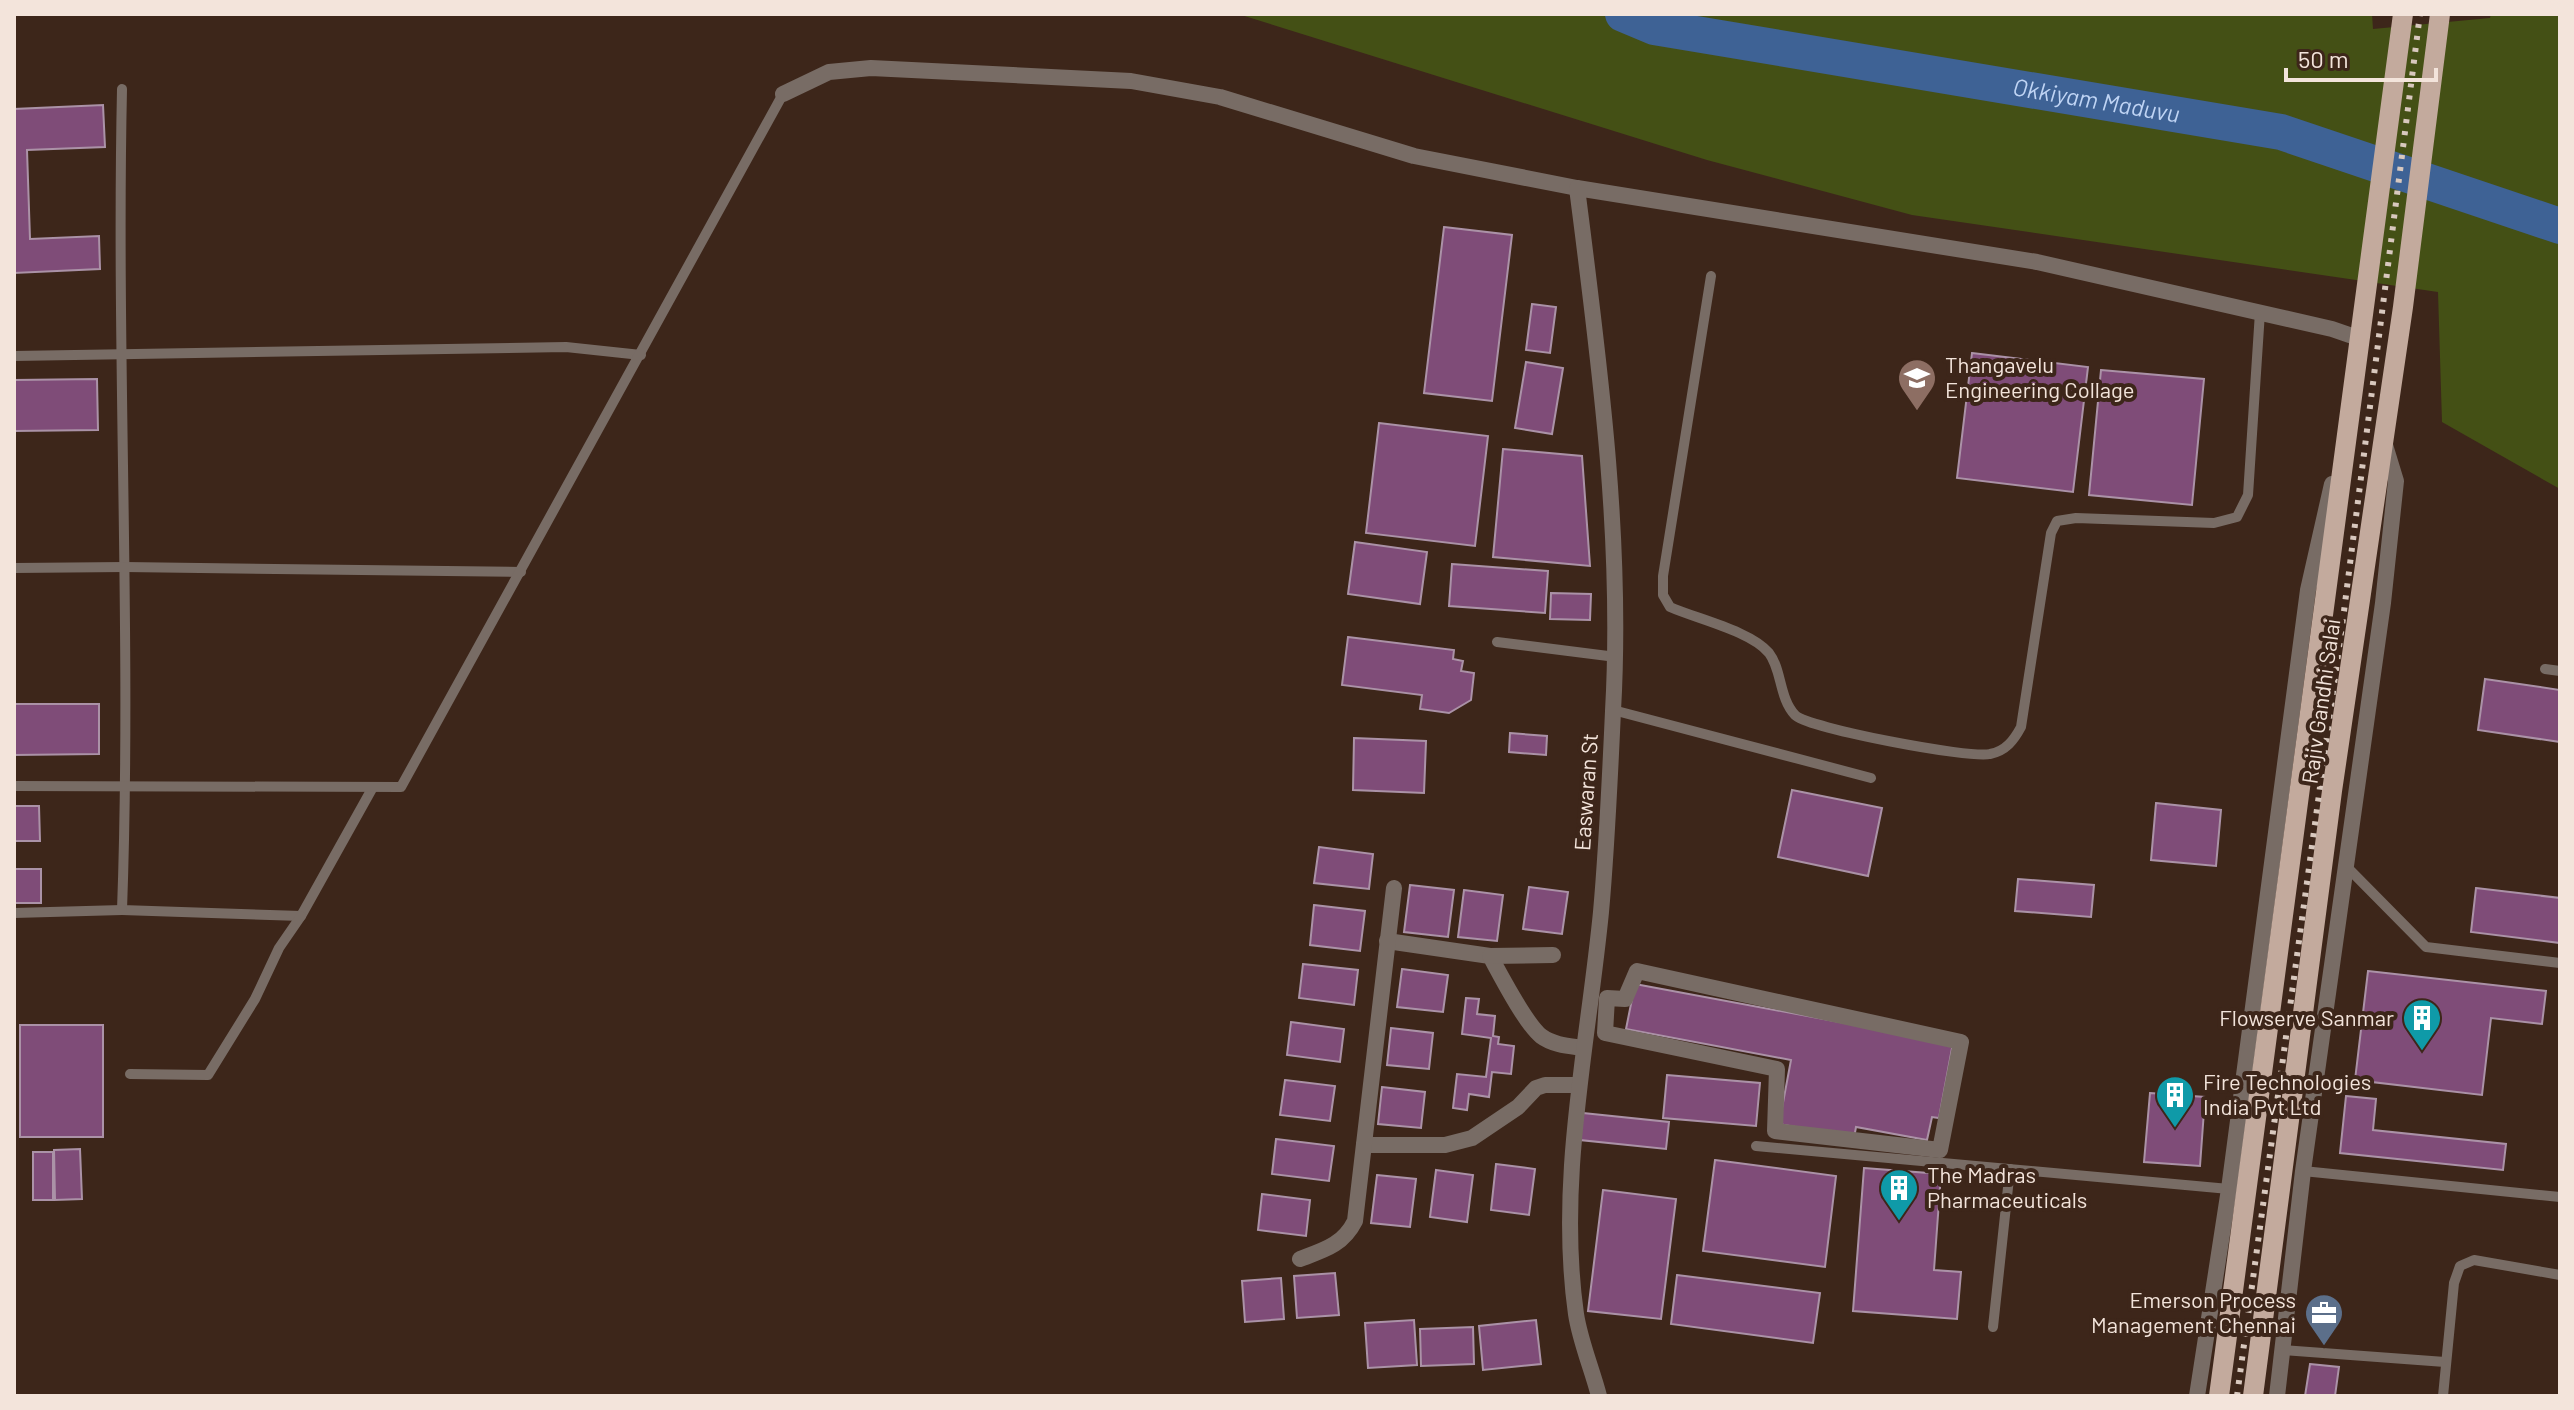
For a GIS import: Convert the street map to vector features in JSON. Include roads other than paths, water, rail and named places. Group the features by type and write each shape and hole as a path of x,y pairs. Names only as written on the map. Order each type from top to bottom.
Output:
{"main road":[{"name":"Rajiv Gandhi Salai","path":"2219,1396 2403,14"},
{"name":"Rajiv Gandhi Salai","path":"2253,1396 2332,791 2403,307 2440,14"}],"street":[{"path":"783,94 829,72 871,68 1131,81 1220,97 1414,156 1577,188 2037,262 2332,329 2361,339"},
{"name":"Easwaran St","path":"1577,188 1603,394 1615,582 1616,657 1600,913 1578,1085 1572,1180 1572,1262 1576,1316 1599,1396"},
{"path":"2197,1396 2229,1189 2308,590 2354,385"},
{"path":"2277,1396 2303,1171 2383,603 2396,481 2383,440"},
{"path":"1300,1259 1332,1247 1347,1235 1355,1221 1394,888"},
{"path":"1387,941 1490,956 1553,955"},
{"path":"1490,956 1542,1037 1558,1044 1583,1048"},
{"path":"1637,971 1961,1042 1940,1150 1775,1131 1777,1069 1605,1033 1606,1023 1607,998 1625,999 1637,971"},
{"path":"1587,1020 1606,1023"},
{"path":"1364,1145 1445,1145 1472,1138 1518,1107 1536,1088 1578,1085"}],"lane":[{"path":"122,89 119,355 127,787 122,910"},
{"path":"14,786 401,787 783,94"},
{"path":"1711,276 1663,576 1663,595 1670,607 1748,638 1769,654 1785,697 1796,716 1823,726 1959,754 1990,754 2013,743 2021,727 2051,533 2057,521 2076,518 2214,523 2237,517 2248,495 2260,312"},
{"path":"14,356 566,347 641,355"},
{"path":"14,568 521,572"},
{"path":"1497,642 1616,657"},
{"path":"2545,669 2560,671"},
{"path":"1613,710 1871,778"},
{"path":"130,1074 208,1075 255,999 279,948 301,916 373,787"},
{"path":"2345,865 2426,947 2560,963"},
{"path":"14,913 122,910 301,916"},
{"path":"1756,1146 2229,1189"},
{"path":"1993,1327 2010,1169"},
{"path":"2303,1171 2560,1197"},
{"path":"2443,1396 2454,1283 2460,1266 2474,1260 2560,1275"},
{"path":"2282,1350 2445,1362"}],"waterway":[{"name":"Okkiyam Maduvu","path":"1623,14 1654,27 2281,132 2560,226"}],"railway":[{"path":"2237,1396 2344,611 2420,14"}],"place":[{"name":"Thangavelu Engineering Collage","path":"1917,412"},
{"name":"Flowserve Sanmar","path":"2422,1052"},
{"name":"Fire Technologies India Pvt Ltd","path":"2175,1129"},
{"name":"The Madras Pharmaceuticals","path":"1899,1222"},
{"name":"Emerson Process Management Chennai","path":"2324,1347"}]}
